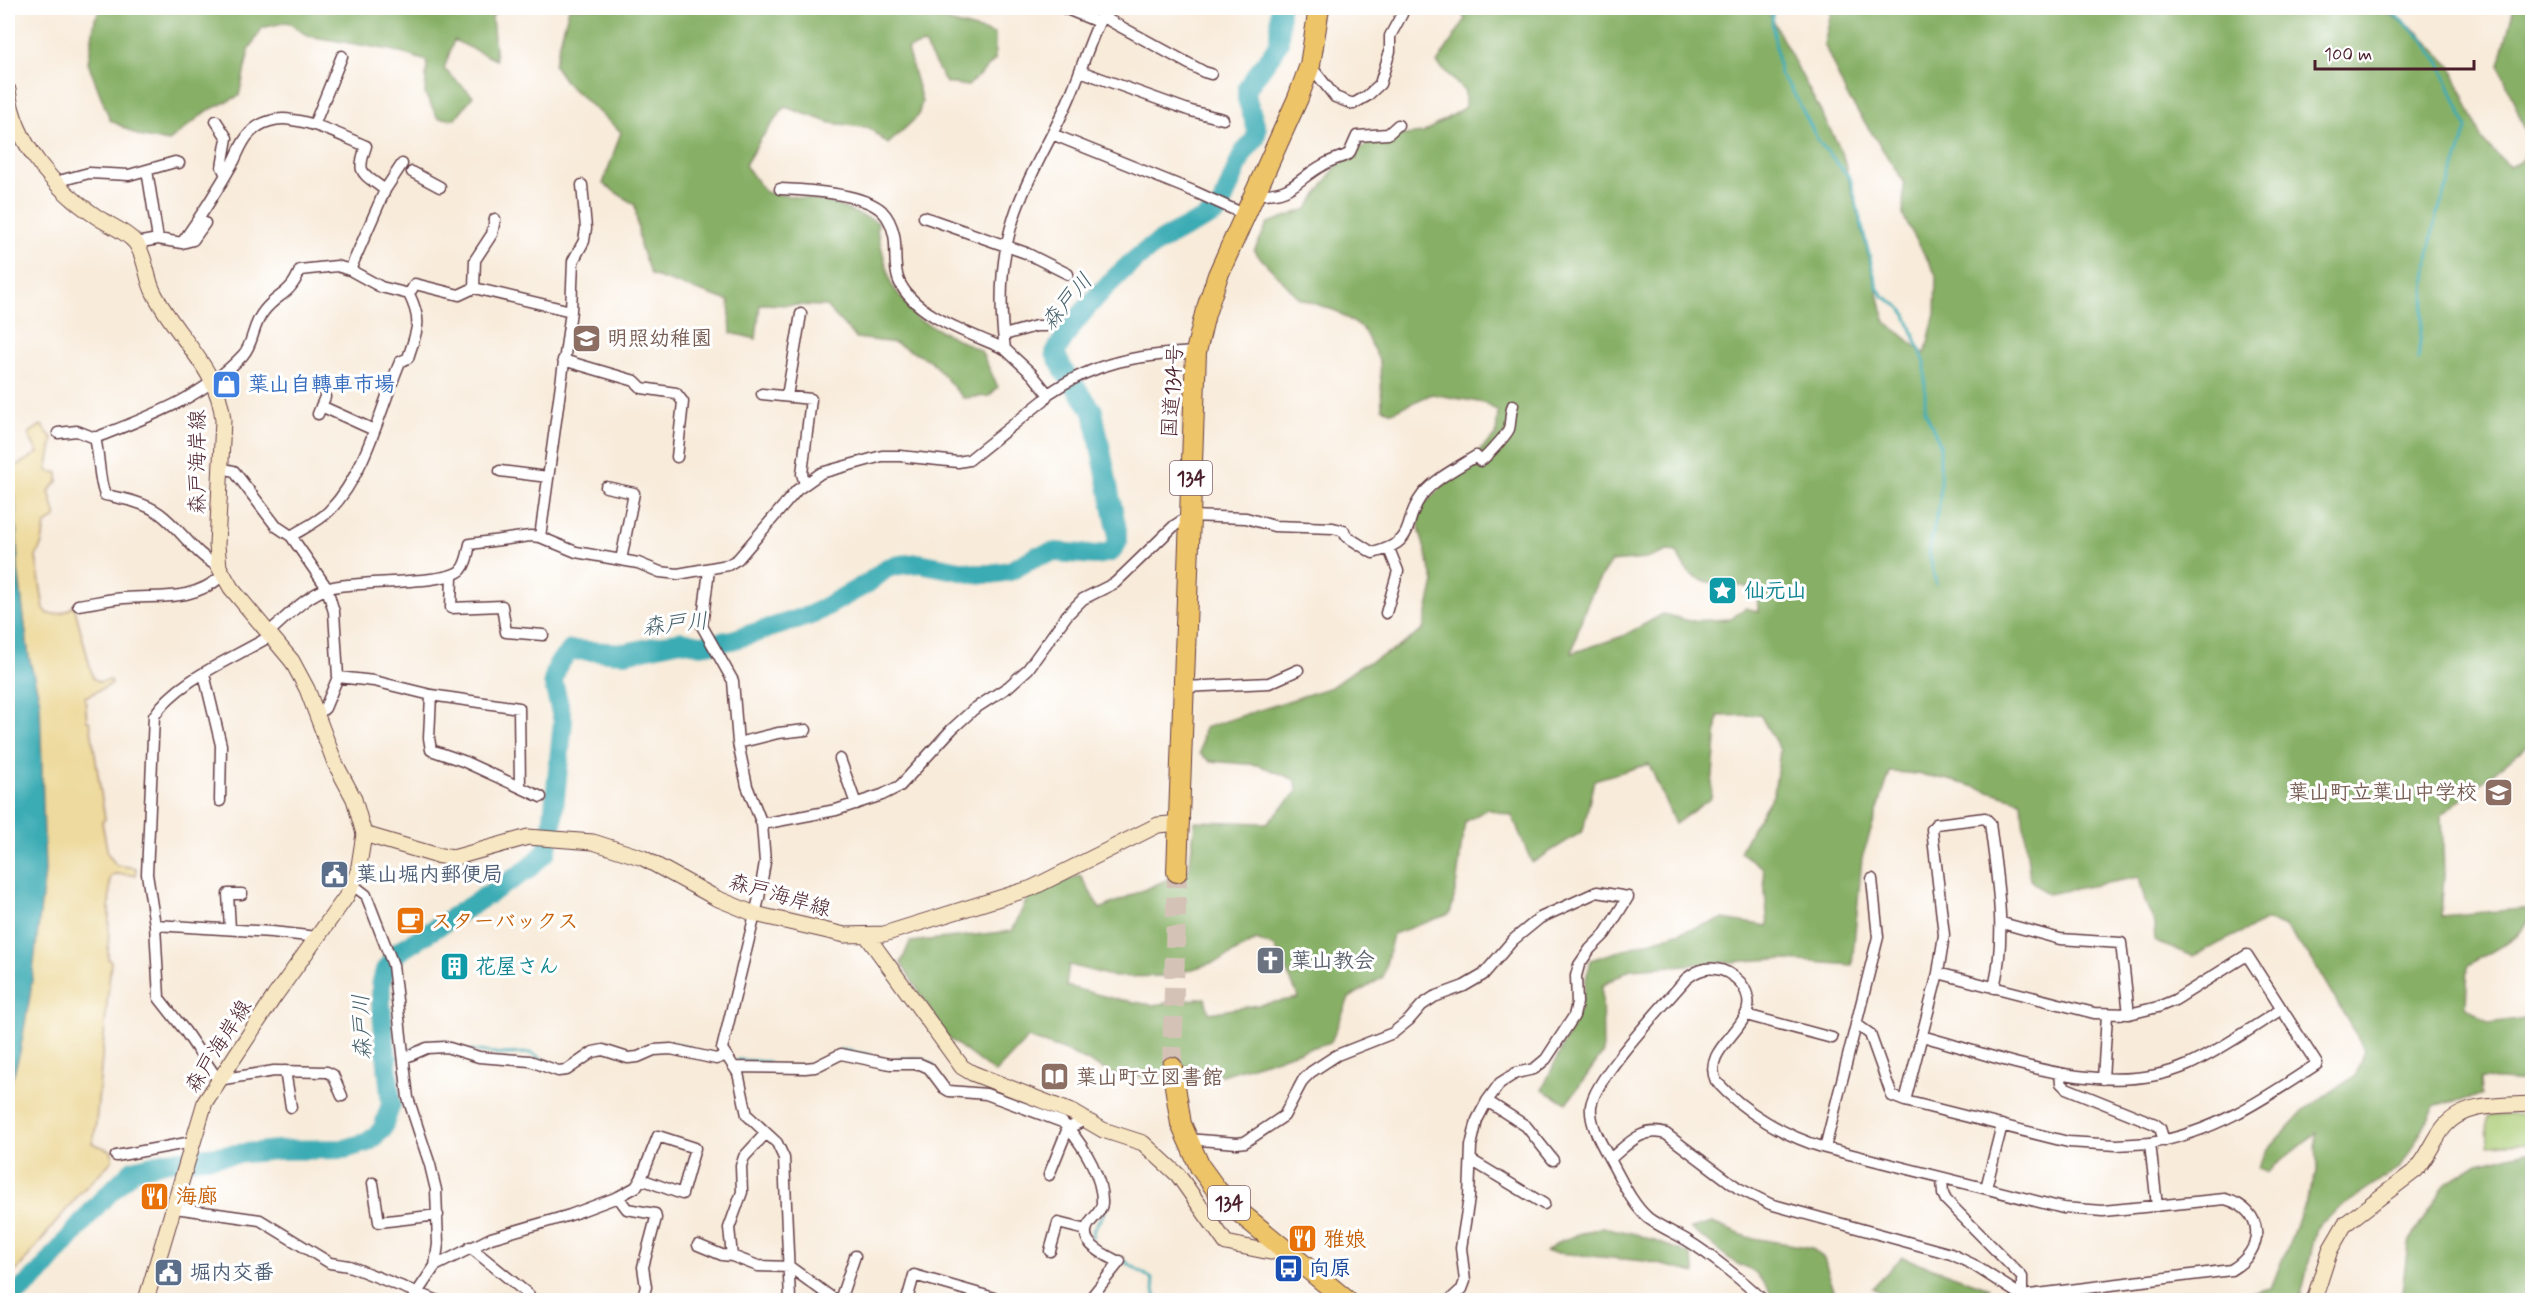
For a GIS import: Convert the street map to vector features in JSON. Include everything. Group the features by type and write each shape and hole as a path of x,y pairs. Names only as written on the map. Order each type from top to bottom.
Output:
{"highway":[{"name":"国道134号","path":"1177,872 1181,823 1196,352 1211,294 1298,98 1310,65 1319,8"},
{"name":"134","path":"1172,1066 1176,1105 1186,1139 1200,1167 1216,1189 1233,1207 1346,1300"}],"main road":[{"path":"8,90 12,110 40,167 95,216 136,243"},
{"name":"森戸海岸線","path":"136,243 161,307 191,346 212,382 222,411 217,544 221,572 292,661 307,688 335,762 354,799 364,834 361,862 353,885 205,1102 146,1300"},
{"name":"森戸海岸線","path":"364,834 453,858 521,838 539,836 593,842 643,858 716,898 755,914 845,935 867,936 884,934 1032,888 1158,825 1181,823"},
{"path":"867,936 962,1067 1074,1113 1076,1124 1143,1143 1178,1175 1226,1243 1270,1252 1284,1250"},
{"path":"2314,1300 2330,1250 2345,1224 2416,1170 2424,1162 2443,1128 2453,1118 2477,1108 2532,1104"}],"street":[{"path":"1064,8 1102,15 1211,74"},
{"path":"1310,65 1335,97 1353,104 1367,96 1380,84 1390,51 1390,36 1402,14"},
{"path":"1005,350 1002,282 1007,246 1017,208 1080,71 1102,15"},
{"path":"314,125 342,56"},
{"path":"1080,71 1191,111 1223,119"},
{"path":"225,173 250,132 261,124 291,119 314,125 366,146 360,164 361,171 384,190"},
{"path":"136,243 158,239 182,243 193,240 209,216 229,181 222,167 227,138 216,121"},
{"path":"1255,194 1266,195 1294,188 1320,166 1349,154 1357,136 1388,134 1398,125"},
{"path":"1052,134 1246,215"},
{"path":"56,182 89,173 129,175 175,162 180,163"},
{"path":"350,270 384,190 402,164"},
{"path":"147,170 158,239"},
{"path":"412,172 440,187"},
{"path":"540,537 571,311 573,261 584,241 586,228 582,185"},
{"path":"780,189 824,191 860,200 880,209 890,220 895,238 898,280 911,297 951,327 970,333 1005,350 1032,374 1048,394"},
{"path":"924,217 1007,246 1068,274"},
{"path":"474,288 475,260 492,234 495,219"},
{"path":"58,433 77,431 95,438 192,396 243,355 250,345 256,323 265,309 285,295 294,284 300,270 338,266 381,287 409,294 418,312 419,324 408,358 400,362 361,461 340,499 329,512 291,536"},
{"path":"409,294 415,284 459,296 474,288 571,311"},
{"path":"787,396 801,314"},
{"path":"1004,335 1036,326 1046,326"},
{"path":"342,1096 333,1075 327,1072 285,1071 218,1080 185,1031 159,998 155,925 147,874 154,717 161,705 204,674 270,634 310,597 327,588 349,584 452,576 461,571 466,562 470,544 530,536 540,537 576,552 638,563 660,572 678,574 728,566 738,560 797,490 821,473 882,456 958,462 969,460 1044,400 1048,394 1063,383 1092,368 1156,354 1196,352"},
{"path":"563,360 635,381 642,388 676,393 683,402 677,457"},
{"path":"762,394 811,399 802,474 805,484"},
{"path":"762,824 836,810 900,786 952,729 974,709 1008,687 1028,669 1067,615 1083,599 1115,583 1174,526 1190,516 1246,518 1274,526 1333,528 1344,531 1346,536 1373,553 1389,549 1402,542 1417,503 1424,492 1476,456 1480,461 1487,458 1495,444 1509,431 1512,405"},
{"path":"321,406 374,430"},
{"path":"78,605 124,598 183,596 214,583 221,572 161,514 144,504 105,495 95,438"},
{"path":"221,468 234,471 276,526 291,536 327,588 334,612 338,647 338,677 325,708 317,715"},
{"path":"500,471 548,477"},
{"path":"606,487 634,493 621,560"},
{"path":"1386,613 1398,572 1389,549"},
{"path":"709,570 702,616 704,630 733,681 738,743 747,786 762,824 765,862 755,914 721,1045 724,1056 734,1067 740,1079 747,1114 777,1143 784,1158 790,1300"},
{"path":"452,576 451,608 502,606 506,632 543,635"},
{"path":"1184,687 1269,683 1298,670"},
{"path":"204,674 221,745 220,801"},
{"path":"338,677 374,681 431,695 519,708 520,787"},
{"path":"431,695 429,738 431,750 542,797"},
{"path":"738,743 778,733 806,730"},
{"path":"840,759 856,804"},
{"path":"1905,1101 1938,973 1944,935 1932,829 1936,824 1985,818 1990,823 2002,923 2000,963 1994,988"},
{"path":"1825,1148 1878,937 1872,879"},
{"path":"353,885 366,895 393,964 408,1098 436,1190 438,1244 435,1266 415,1296"},
{"path":"1186,1139 1228,1143 1245,1142 1284,1116 1303,1080 1311,1072 1337,1055 1393,1033 1428,1001 1464,987 1484,975 1513,940 1540,918 1597,892 1628,897 1605,934 1590,949 1579,965 1576,976 1574,1016 1546,1059 1534,1069 1516,1073 1500,1083 1477,1120 1461,1248 1465,1281 1462,1289 1450,1300"},
{"path":"230,929 228,894 242,894"},
{"path":"2002,923 2060,939 2121,943 2129,1014"},
{"path":"155,925 230,929 317,938"},
{"path":"1856,1024 1870,1034 1892,1096 2068,1142 2117,1145 2150,1143 2217,1125 2249,1108 2317,1064 2247,955 2175,1000 2129,1014 2107,1015 1938,973"},
{"path":"1610,1159 1640,1135 1658,1131 1666,1134 1738,1188 1762,1201 1786,1210 1942,1250 1972,1264 2022,1298 2231,1270 2245,1262 2253,1251 2256,1238 2254,1223 2248,1211 2238,1203 2224,1199 2157,1206 2084,1210 2063,1208 1825,1148 1795,1138 1773,1127 1716,1081 1712,1068 1716,1055 1741,1025 1746,1015 1747,996 1734,976 1722,969 1708,968 1695,972 1686,979 1607,1073 1594,1093 1591,1107 1592,1119 1610,1159 1637,1206 1648,1218 1699,1249 1763,1300"},
{"path":"1922,1036 2061,1073 2103,1079 2161,1074 2187,1065 2214,1052 2282,1009"},
{"path":"1746,1015 1832,1038"},
{"path":"2103,1079 2107,1015"},
{"path":"404,1053 446,1047 479,1057 530,1061 558,1071 567,1070 593,1052 603,1050 628,1058 661,1049 716,1059 724,1056"},
{"path":"734,1067 806,1068 841,1054 890,1064 920,1064 929,1068 944,1088 949,1091 986,1094 1062,1122 1076,1124"},
{"path":"285,1071 291,1107"},
{"path":"2061,1073 2061,1083 2066,1088 2155,1124 2160,1128 2164,1141"},
{"path":"1487,1101 1526,1126 1553,1160"},
{"path":"1049,1175 1076,1124"},
{"path":"1076,1124 1078,1140 1095,1169 1101,1199 1100,1210 1086,1230 1088,1241 1093,1247 1119,1262 1089,1300"},
{"path":"1986,1188 2002,1125"},
{"path":"732,1256 729,1228 742,1192 741,1166 744,1157 766,1133"},
{"path":"435,1266 491,1238 570,1215 618,1197 636,1187 658,1136 695,1148 682,1194 641,1179"},
{"path":"116,1156 192,1142"},
{"path":"2150,1143 2157,1206"},
{"path":"1471,1160 1544,1204"},
{"path":"1942,1178 1943,1194 1946,1200 2022,1277 2022,1298"},
{"path":"374,1183 379,1222 438,1215"},
{"path":"618,1197 627,1209 655,1214 656,1218 643,1267 646,1287 642,1300"},
{"path":"177,1199 191,1203 198,1210 260,1220 330,1263 349,1266 415,1296 436,1300"},
{"path":"1050,1251 1058,1223 1086,1230"},
{"path":"698,1245 758,1266 790,1267 835,1300"},
{"path":"470,1247 529,1295"},
{"path":"840,1300 855,1256"},
{"path":"907,1300 914,1275 1001,1300"}],"green space":[{"path":"101,8 499,8 492,17 496,60 454,40 444,69 473,96 455,119 438,118 425,94 427,61 391,50 308,36 287,22 262,28 249,50 239,96 207,111 168,142 139,136 110,120 88,63 95,19"},
{"path":"569,8 938,8 946,21 995,34 995,60 968,86 946,83 924,44 907,49 922,101 918,116 888,144 869,128 831,123 785,107 760,140 745,165 765,192 828,202 878,222 877,230 891,284 917,319 981,351 998,387 989,396 963,398 931,361 895,343 856,338 826,306 760,304 756,339 731,333 729,301 651,275 640,246 635,205 603,184 621,132 567,84 554,65"},
{"path":"1460,8 1766,8 1842,152 1885,321 1925,354 1935,314 1936,275 1903,216 1904,182 1846,94 1824,44 1832,8 2380,8 2417,31 2451,66 2482,140 2509,166 2522,160 2529,140 2499,65 2514,8 2532,8 2532,742 2442,814 2444,875 2441,916 2532,908 2525,927 2517,935 2468,965 2466,1006 2489,1023 2532,1017 2532,1082 2480,1079 2481,1096 2436,1105 2401,1167 2337,1210 2317,1227 2300,1300 2214,1300 2271,1288 2317,1172 2316,1133 2267,1172 2257,1169 2267,1150 2303,1111 2356,1075 2364,1049 2313,961 2285,927 2267,920 2193,956 2155,942 2154,922 2145,902 2139,877 2048,894 2030,880 2021,801 1973,786 1923,775 1890,772 1862,858 1852,965 1773,959 1630,969 1602,986 1603,1053 1567,1103 1542,1090 1580,1009 1590,960 1723,919 1768,926 1763,868 1740,852 1774,793 1780,750 1760,715 1718,716 1711,798 1675,824 1649,764 1594,780 1583,831 1532,863 1512,816 1487,809 1465,822 1450,914 1393,934 1383,977 1349,998 1331,1042 1222,1075 1183,1065 1153,1078 1113,1074 1067,1051 1028,1038 995,1073 947,1037 901,963 910,942 1012,931 1028,897 1080,875 1100,909 1189,870 1195,821 1267,823 1297,792 1296,780 1258,765 1210,761 1200,754 1204,728 1331,687 1359,667 1394,650 1423,630 1434,582 1420,532 1418,510 1496,435 1498,411 1484,403 1432,394 1392,412 1382,408 1380,362 1363,329 1336,311 1299,298 1254,251 1268,223 1307,209 1337,165 1375,138 1423,133 1465,107 1465,92 1437,63 1465,20","holes":["1668,551 1677,552 1684,566 1692,575 1701,580 1757,590 1758,611 1745,608 1731,619 1690,621 1663,614 1623,636 1572,653 1587,605 1597,583 1611,562 1646,559","1256,940 1275,947 1299,998 1209,1013 1205,998 1152,1005 1111,998 1066,986 1069,965 1115,977 1170,976 1221,960"]},
{"path":"2532,1114 2532,1143 2488,1145 2487,1116"},
{"path":"2532,1151 2532,1300 2401,1300 2408,1244 2445,1184 2478,1163"},
{"path":"1712,1223 1747,1237 1812,1248 1824,1259 1837,1300 1776,1300 1756,1273 1734,1262 1691,1229"},
{"path":"1602,1227 1636,1234 1690,1254 1696,1273 1645,1261 1546,1252 1560,1241"},
{"path":"1902,1257 1989,1288 1981,1300 1895,1300 1872,1288"}],"sand":[{"path":"41,425 53,439 47,471 58,473 58,481 49,491 56,517 45,525 42,543 36,557 44,609 49,614 56,614 74,605 93,678 99,682 111,680 112,684 85,697 87,721 90,722 108,854 116,865 136,868 136,875 114,874 110,878 108,959 111,961 95,1133 92,1143 112,1151 112,1161 80,1193 18,1269 8,1277 8,471 38,453 28,434"}],"water":[{"path":"8,482 15,497 18,569 29,657 40,701 45,872 30,996 20,1052 8,1093"}],"waterway":[{"name":"森戸川","path":"9,1300 39,1274 99,1203 133,1170 168,1161 276,1150 345,1149 368,1142 382,1130 391,1104 381,1004 381,985 385,970 398,952 527,870 546,852 552,827 563,721 553,681 558,664 571,650 625,653 681,641 701,645 732,640 811,615 868,583 887,568 900,565 919,563 976,574 990,574 1010,571 1037,556 1056,552 1096,555 1111,552 1117,543 1117,530 1093,411 1065,373 1055,353 1089,305 1135,260 1166,238 1219,211 1243,153 1255,139 1257,130 1247,99 1247,88 1279,42 1280,8"},
{"path":"1773,8 1772,21 1780,75 1791,88 1819,142 1850,178 1877,287 1883,296 1900,307 1906,315 1925,363 1925,411 1940,444 1940,499 1929,552 1936,584"},
{"path":"2389,8 2421,37 2440,63 2467,128 2457,162 2436,216 2429,251 2418,360"},
{"path":"426,1043 446,1042"},
{"path":"589,1049 607,1044 616,1049"},
{"path":"656,1046 669,1044 690,1048"},
{"path":"407,1051 420,1046"},
{"path":"472,1050 502,1054 531,1053 547,1062"},
{"path":"841,1050 870,1055"},
{"path":"388,1062 401,1055"},
{"path":"897,1059 922,1059 933,1065"},
{"path":"738,1060 769,1062"},
{"path":"1092,1238 1094,1229 1107,1204"},
{"path":"1124,1261 1152,1279 1156,1300"}],"tunnel":[{"path":"1172,1067 1177,872"}],"place":[{"name":"明照幼稚園","path":"586,338"},
{"name":"葉山自轉車市場","path":"227,384"},
{"name":"仙元山","path":"1723,590"},
{"name":"葉山町立葉山中学校","path":"2498,792"},
{"name":"葉山堀内郵便局","path":"335,874"},
{"name":"スターバックス","path":"410,921"},
{"name":"葉山教会","path":"1270,960"},
{"name":"花屋さん","path":"454,966"},
{"name":"葉山町立図書館","path":"1055,1077"},
{"name":"海廊","path":"155,1196"},
{"name":"雅娘","path":"1303,1239"},
{"name":"向原","path":"1288,1268"},
{"name":"堀内交番","path":"169,1272"}]}
